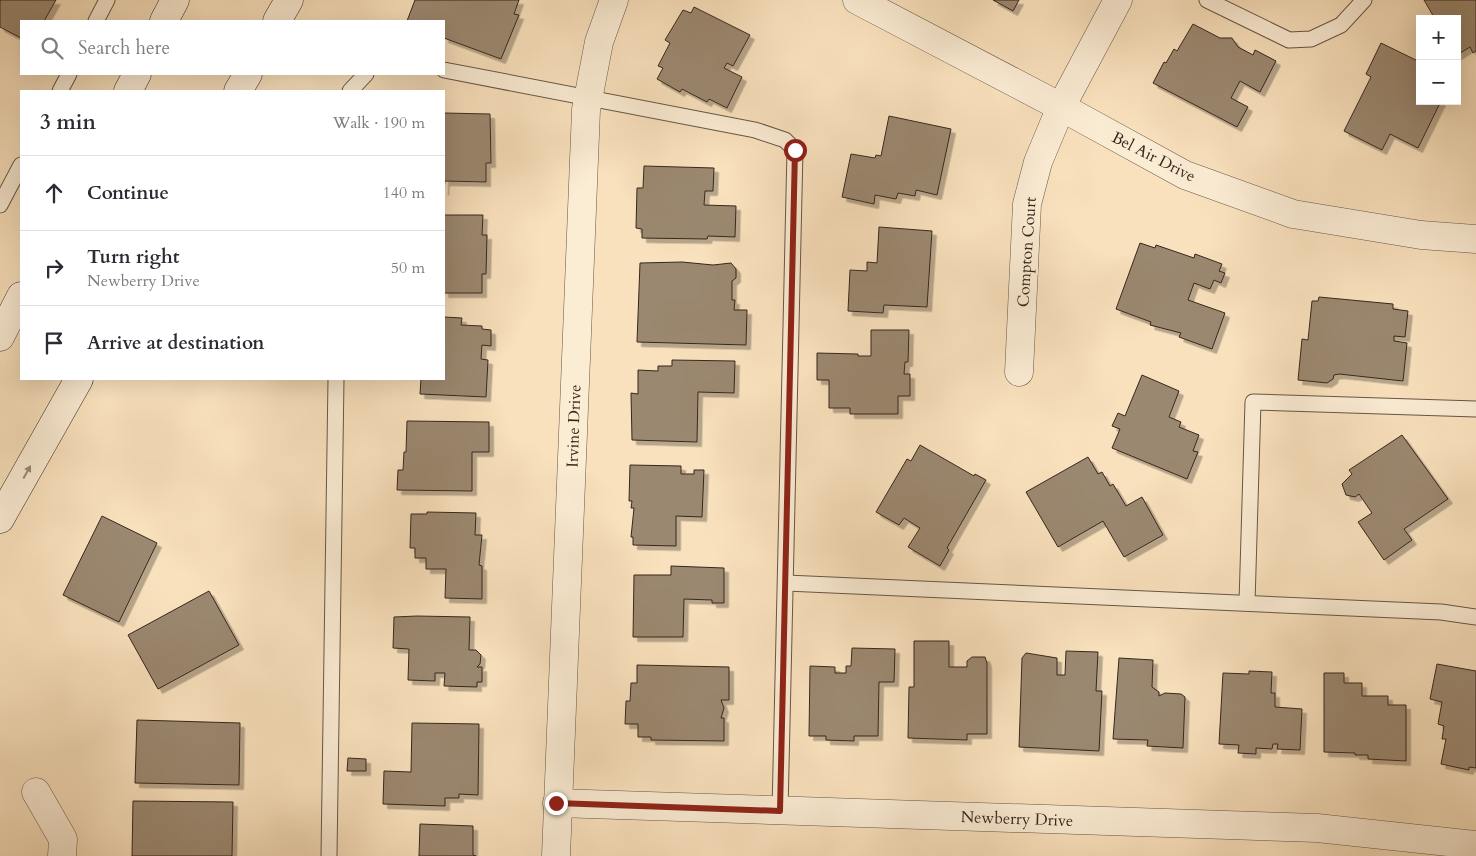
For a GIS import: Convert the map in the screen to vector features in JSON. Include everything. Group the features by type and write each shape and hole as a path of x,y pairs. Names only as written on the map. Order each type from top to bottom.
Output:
{"street":[{"path":"165,20 175,0"},
{"path":"278,20 289,0"},
{"name":"Irvine Drive","path":"556,856 556,803 588,97 599,42 614,0"},
{"name":"Bel Air Drive","path":"857,0 1061,107 1185,175 1292,214 1420,235 1476,239"},
{"name":"Compton Court","path":"1019,372 1027,204 1038,162 1061,107 1118,0"},
{"path":"129,90 136,75"},
{"path":"239,90 247,75"},
{"path":"0,337 20,298"},
{"path":"0,519 78,380"},
{"path":"36,792 63,839 62,856"},
{"name":"Newberry Drive","path":"556,803 1317,828 1476,845"}],"lane":[{"path":"97,20 107,0"},
{"path":"1207,0 1289,40 1311,39 1341,25 1364,0"},
{"path":"445,70 755,130 785,140 795,150 780,811"},
{"path":"61,90 68,75"},
{"path":"351,90 365,75"},
{"path":"0,205 20,167"},
{"path":"329,856 336,380"},
{"path":"1247,603 1254,402 1476,409"},
{"path":"786,583 1441,612 1476,617"}],"building":[{"path":"0,0 56,0 45,20 20,20 20,37 0,27"},
{"path":"415,0 519,0 514,14 519,15 501,59 445,38 445,20 407,20"},
{"path":"993,0 1019,0 1013,11"},
{"path":"1424,0 1476,0 1476,51 1473,53 1470,47 1461,53 1461,15 1433,15"},
{"path":"694,7 750,35 733,66 727,63 724,68 742,77 727,108 709,99 707,102 682,89 680,92 657,79 663,68 658,66 670,43 665,40 683,10 691,13"},
{"path":"1193,24 1220,38 1232,38 1238,47 1253,55 1255,50 1276,61 1260,92 1240,81 1231,98 1248,107 1237,127 1153,83 1164,62 1166,63 1174,49 1177,51"},
{"path":"1381,43 1416,60 1416,105 1439,105 1418,148 1390,134 1382,150 1344,131 1371,77 1366,74"},
{"path":"445,113 490,114 491,163 486,163 486,182 445,181"},
{"path":"889,116 951,129 937,195 916,190 915,196 898,193 896,199 875,195 874,204 842,197 851,154 875,158 876,155 881,156"},
{"path":"644,166 714,168 713,191 705,191 704,205 736,206 735,237 708,236 707,239 642,238 642,229 636,228 637,188 643,188"},
{"path":"445,215 483,215 482,235 487,235 486,274 482,274 482,293 445,293"},
{"path":"879,227 932,231 927,307 884,305 883,313 848,311 850,270 867,271 867,262 877,263"},
{"path":"1140,243 1155,248 1156,245 1194,258 1195,254 1222,264 1219,271 1225,273 1221,283 1214,280 1210,289 1194,283 1188,300 1225,313 1212,349 1179,337 1181,333 1150,325 1151,322 1116,309"},
{"path":"682,262 713,265 731,263 736,269 736,278 732,281 732,300 735,300 734,310 747,310 746,345 637,342 640,263"},
{"path":"1319,297 1393,304 1393,309 1408,311 1405,337 1394,336 1394,341 1407,343 1403,381 1339,374 1334,375 1333,379 1327,383 1298,380 1302,339 1308,340 1312,301 1318,301"},
{"path":"445,317 462,318 461,325 482,326 482,329 491,330 491,346 482,345 481,359 488,360 486,397 420,394 421,380 445,380"},
{"path":"871,330 909,330 908,362 905,362 904,374 910,374 910,396 898,396 898,414 850,414 850,408 829,408 829,380 817,380 817,353 871,356"},
{"path":"672,360 735,361 734,393 698,392 697,442 632,440 631,393 638,394 638,370 658,371 658,366 672,366"},
{"path":"1142,375 1179,391 1169,417 1181,422 1179,427 1199,435 1193,451 1198,452 1187,479 1112,448 1120,429 1112,426 1118,413 1125,416"},
{"path":"407,421 489,422 489,452 472,452 472,491 397,490 398,470 403,470 404,452 406,452"},
{"path":"1402,435 1448,499 1404,529 1412,540 1384,560 1358,522 1372,513 1359,494 1355,497 1346,495 1342,484 1352,474 1349,470"},
{"path":"920,445 974,476 975,474 986,480 947,548 949,550 940,566 908,547 920,528 904,518 899,525 876,512 907,459 911,461"},
{"path":"1088,457 1098,474 1102,472 1110,486 1113,484 1126,506 1142,497 1163,535 1124,557 1103,521 1058,547 1026,492"},
{"path":"630,465 681,466 681,474 694,474 694,470 704,470 702,517 676,516 676,546 633,545 633,537 631,537 634,508 631,508 632,501 629,501"},
{"path":"427,512 476,513 475,535 482,535 479,565 482,566 482,599 445,598 446,569 426,569 426,558 415,558 415,548 410,548 411,514 427,514"},
{"path":"102,516 157,543 119,622 63,595"},
{"path":"671,566 724,568 724,603 712,603 712,600 684,599 683,637 633,637 634,575 671,575"},
{"path":"209,591 239,645 158,689 128,635"},
{"path":"394,617 470,617 469,650 476,650 481,655 480,664 477,667 482,667 482,682 477,682 477,687 444,686 445,673 435,673 435,681 408,680 409,649 393,648"},
{"path":"914,641 949,641 949,667 967,667 967,661 972,657 985,657 987,663 987,734 967,734 967,740 908,738 909,687 914,687"},
{"path":"852,648 895,649 894,682 879,682 878,736 854,736 854,741 826,740 826,736 809,736 810,666 835,667 835,673 846,673 846,666 851,666"},
{"path":"1066,651 1098,652 1096,691 1102,691 1099,751 1019,747 1022,658 1026,653 1057,658 1057,675 1065,675"},
{"path":"1119,658 1153,660 1152,687 1159,692 1159,696 1165,693 1181,694 1185,697 1183,748 1147,746 1148,740 1113,739"},
{"path":"1437,664 1476,671 1476,768 1469,767 1469,770 1441,764 1446,739 1442,739 1444,726 1438,724 1442,702 1430,699"},
{"path":"637,665 729,667 729,700 721,700 724,708 721,718 724,718 724,741 651,740 651,737 638,737 638,724 625,724 626,701 630,701 631,683 637,683"},
{"path":"1249,671 1272,672 1271,693 1275,693 1275,707 1302,709 1300,750 1277,749 1278,744 1273,744 1272,749 1256,748 1256,754 1238,753 1239,745 1219,744 1223,673 1249,674"},
{"path":"1324,673 1344,673 1344,683 1362,683 1362,696 1388,696 1388,705 1406,705 1406,761 1368,759 1368,755 1355,755 1355,753 1324,752"},
{"path":"137,720 240,723 239,785 135,783"},
{"path":"412,723 479,724 478,795 459,794 459,798 445,798 445,806 383,804 384,771 411,772"},
{"path":"348,758 366,759 366,771 347,771"},
{"path":"133,801 233,802 232,856 132,856"},
{"path":"420,824 473,826 473,855 476,856 419,856"}],"route":[{"path":"556,803 780,811 795,150"}]}
